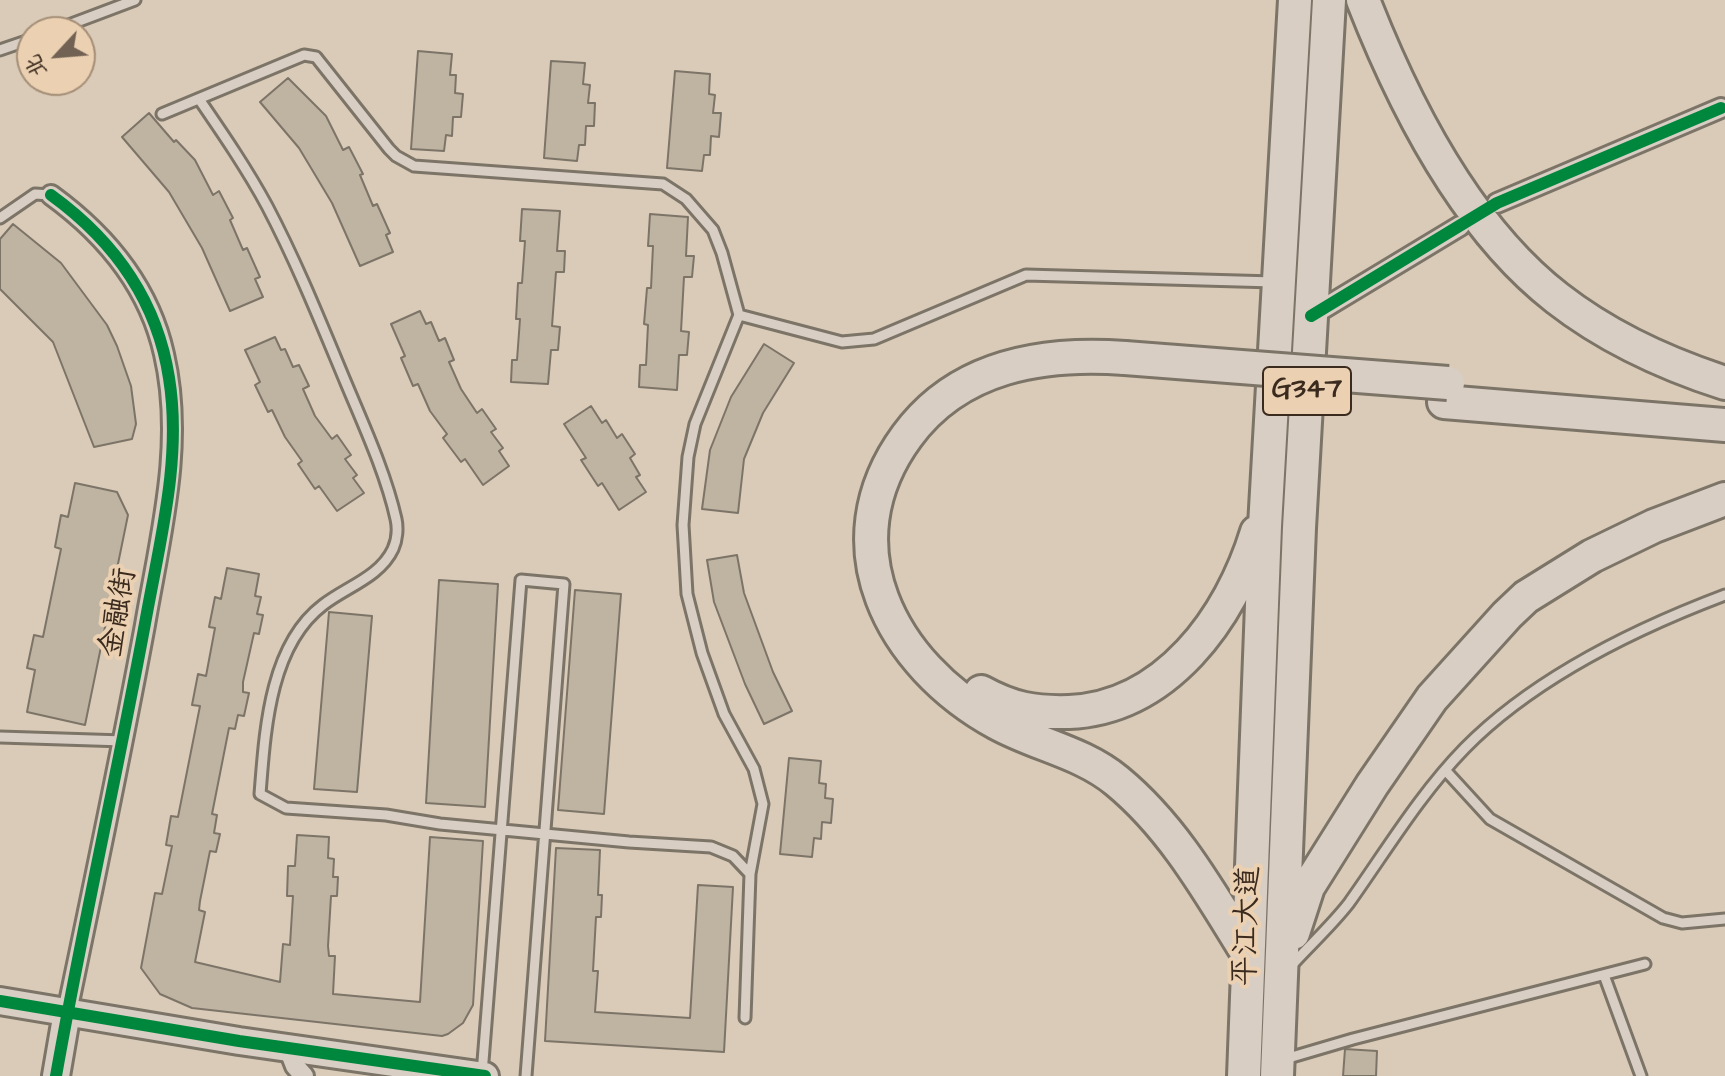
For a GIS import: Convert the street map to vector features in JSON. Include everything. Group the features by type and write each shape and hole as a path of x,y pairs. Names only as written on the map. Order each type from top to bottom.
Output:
{"highway":[{"name":"G347","path":"1267,499 1295,0"},
{"name":"G347","path":"1311,316 1329,0"},
{"path":"1363,0 1399,84 1441,160 1463,195 1510,252 1556,298 1590,321 1664,361 1725,383"},
{"name":"平江大道","path":"1278,1069 1299,528 1311,316"},
{"path":"1248,954 1192,864 1133,795 1095,765 999,724 945,687 916,657 896,630 883,605 874,574 872,529 883,482 903,442 928,410 967,383 1017,364 1067,356 1124,368 1446,392 1725,406"},
{"path":"1124,368 1068,374 998,389 955,412 929,437 909,468 894,509 890,551 893,571 898,591 912,621 938,655 957,673 1006,706 1030,711 1077,712 1120,703 1137,695 1166,677 1210,626 1251,553 1267,499"},
{"path":"1446,392 1725,425"},
{"name":"平江大道","path":"1244,1076 1267,499"},
{"path":"1281,972 1308,887 1432,698 1478,645 1526,597 1558,576 1654,526 1725,499"}],"street":[{"path":"1497,203 1721,108"},
{"name":"金融街","path":"51,195 95,231 131,275 156,325 169,378 173,436 168,495 124,741 56,1076"},
{"path":"1311,316 1460,226"},
{"path":"0,1001 484,1076"},
{"path":"288,1048 295,1066 304,1076"}],"lane":[{"path":"92,16 135,0"},
{"path":"162,114 289,59 304,55 316,57 389,149 414,166 663,184 686,199 713,230 739,315 695,424 685,491 683,537 687,594 702,653 724,714 754,769 763,804 750,874 745,1018"},
{"path":"199,99 245,169 297,265 367,434 397,521 395,541 385,561 311,615 285,659 266,720 260,794 286,808 711,847 733,856 750,874"},
{"path":"0,218 35,194 51,195"},
{"path":"739,315 842,342 858,342 874,339 1026,275 1280,282"},
{"path":"484,1076 521,580 564,584 526,1076"},
{"path":"1281,972 1347,906 1401,828 1446,771 1465,748 1490,726 1574,666 1669,618 1725,595"},
{"path":"0,737 124,741"},
{"path":"1446,771 1490,819 1663,918 1682,923 1725,919"},
{"path":"1278,1069 1353,1039 1645,964"},
{"path":"1604,975 1641,1076"}],"building":[{"path":"418,51 452,54 450,75 456,75 455,93 463,94 461,117 453,117 452,136 446,135 444,151 411,149"},
{"path":"551,61 585,63 583,84 590,85 588,103 595,103 594,126 586,126 585,145 579,145 577,161 544,158"},
{"path":"675,71 710,74 709,94 715,95 713,113 721,113 719,137 711,136 710,155 704,155 702,171 667,168"},
{"path":"288,78 326,116 343,150 349,147 363,174 360,175 373,206 377,204 390,233 386,235 393,252 360,266 332,203 299,148 260,102"},
{"path":"149,113 174,142 176,140 195,160 213,195 219,191 233,218 230,220 243,250 247,248 260,277 255,279 263,297 230,311 202,248 169,192 122,137"},
{"path":"522,209 560,211 557,251 565,251 564,272 556,272 552,326 560,327 558,350 551,350 548,384 511,382 512,360 517,360 520,319 516,319 518,283 522,283 525,241 520,241"},
{"path":"650,214 688,217 686,256 694,256 692,277 684,277 681,331 689,332 687,355 679,355 677,390 639,387 640,365 646,365 648,325 644,324 647,288 651,288 653,246 648,246"},
{"path":"13,224 61,263 107,325 131,386 136,424 132,439 94,447 53,342 0,289 0,239"},
{"path":"420,311 426,324 431,322 439,341 445,338 454,360 449,362 461,389 477,413 482,409 496,429 491,432 503,448 499,451 509,466 483,485 465,459 461,462 443,438 447,434 430,411 418,384 413,386 401,358 405,356 391,324"},
{"path":"275,337 281,350 285,349 293,367 299,365 309,386 303,389 315,416 332,439 337,435 351,455 345,459 357,475 353,478 364,493 337,511 319,486 315,489 298,464 302,461 285,437 272,410 268,412 255,385 260,382 245,350"},
{"path":"764,344 794,363 763,413 744,459 738,513 702,509 710,450 731,397"},
{"path":"591,406 602,423 606,420 617,438 622,434 635,454 630,458 640,475 636,477 646,492 619,510 602,483 598,486 581,460 586,458 564,424"},
{"path":"75,483 117,492 128,515 85,725 27,712 35,670 27,668 34,635 43,637 61,549 55,547 61,515 68,517"},
{"path":"737,555 744,593 773,672 792,711 764,724 745,684 714,602 707,560"},
{"path":"227,568 259,574 255,596 261,597 257,614 263,615 259,634 254,633 243,682 243,692 249,693 244,716 238,715 235,729 229,728 212,814 217,815 214,833 220,834 216,852 210,851 200,901 199,910 205,912 195,962 280,982 283,944 290,945 293,896 287,896 288,866 295,866 297,835 329,837 328,858 334,859 333,877 338,877 337,896 331,896 328,946 329,956 335,956 333,994 420,1002 430,837 483,841 473,1005 463,1023 448,1034 442,1036 192,1008 160,994 141,968 155,893 162,894 172,846 166,845 171,816 178,817 200,706 192,705 198,674 206,676 215,628 209,627 215,597 221,599"},
{"path":"439,580 498,584 485,807 426,803"},
{"path":"575,590 621,594 604,814 558,810"},
{"path":"329,612 372,616 357,792 314,789"},
{"path":"789,758 821,761 819,783 826,784 825,798 833,799 831,823 822,822 821,839 814,838 812,857 780,854"},
{"path":"556,848 600,850 598,895 602,895 601,917 596,917 593,971 598,971 595,1012 690,1018 698,885 733,887 724,1052 545,1041"},
{"path":"1345,1049 1377,1051 1376,1076 1343,1076"}],"cycle path":[{"path":"1311,316 1497,203 1721,108"},
{"path":"51,195 112,252 143,298 163,350 169,378 173,438 163,529 56,1076"},
{"path":"0,1001 239,1041 485,1076"}]}
